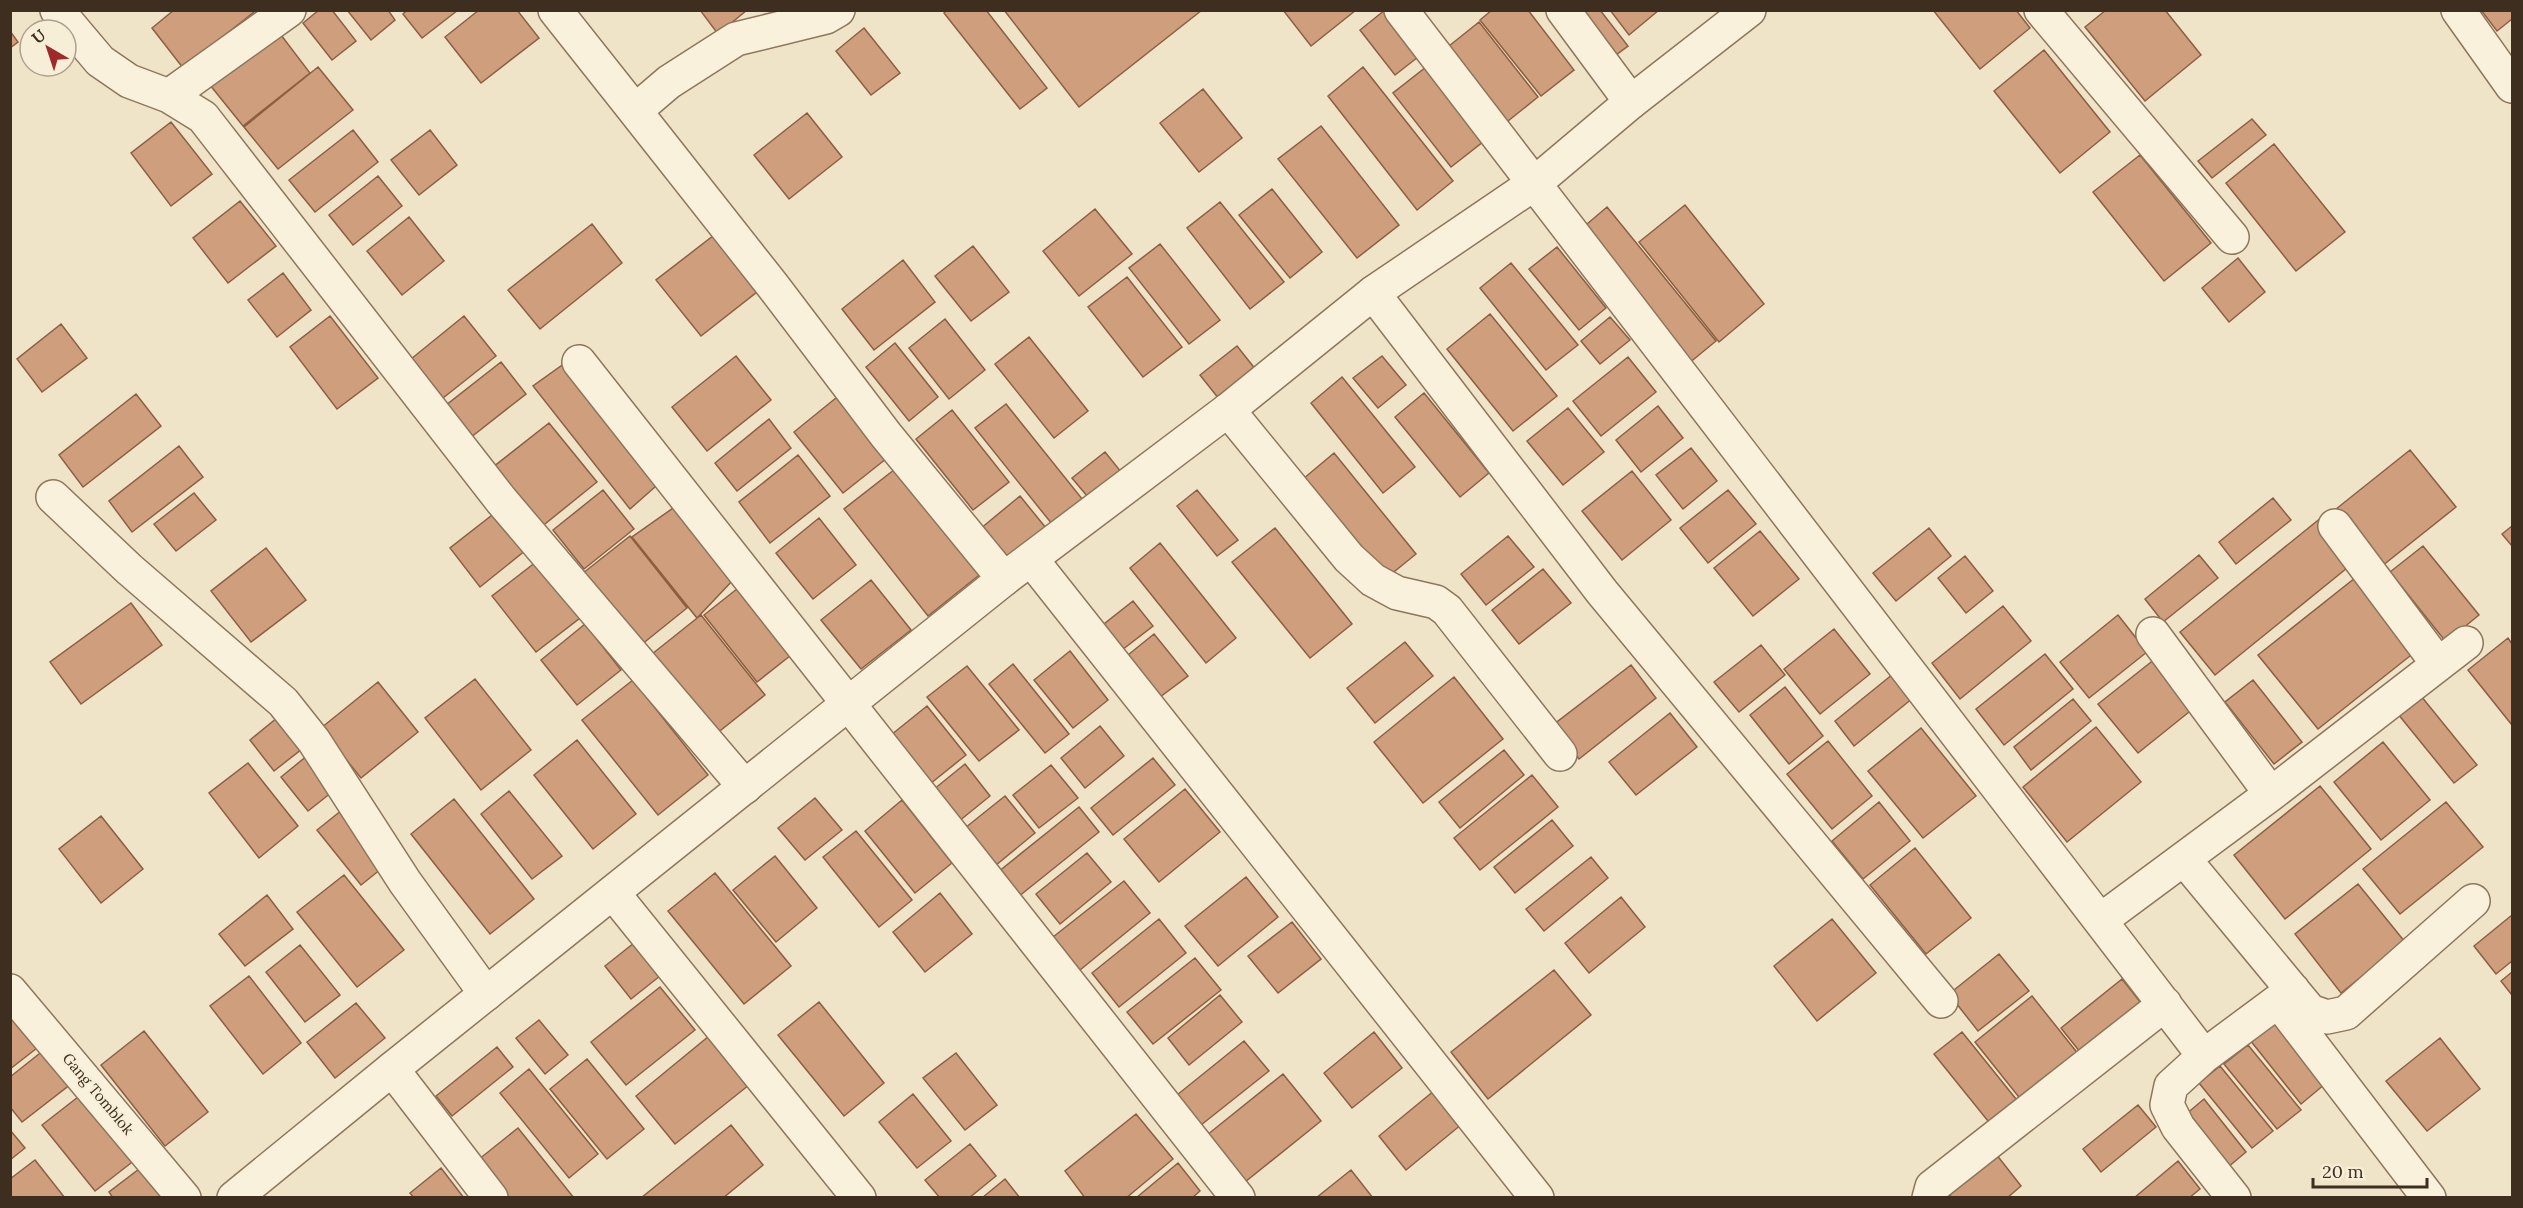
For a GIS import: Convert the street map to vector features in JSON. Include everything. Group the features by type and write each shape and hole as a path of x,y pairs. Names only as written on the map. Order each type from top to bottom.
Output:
{"street":[{"path":"57,10 99,61 129,81 169,96 203,117 501,500 745,787"},
{"path":"169,96 289,10"},
{"path":"555,10 766,277 886,435 1004,579"},
{"path":"635,111 669,82 736,39 826,17 838,10"},
{"path":"1401,10 2204,1056"},
{"path":"1563,10 1631,102"},
{"path":"234,1197 1004,579 1228,410 1373,293 1535,183 1631,102 1749,10"},
{"path":"2040,10 2232,237"},
{"path":"2458,10 2512,86"},
{"path":"1373,293 1602,592 1941,1002"},
{"path":"579,362 1238,1197"},
{"path":"1228,410 1349,558 1373,580 1397,593 1436,602 1447,610 1560,754"},
{"path":"53,497 137,576 283,702 314,741 405,882 486,994"},
{"path":"2335,525 2438,664"},
{"path":"1031,559 1537,1197"},
{"path":"2153,634 2271,794"},
{"path":"2101,920 2271,794 2466,644"},
{"path":"2184,859 2286,996 2429,1197"},
{"path":"613,893 859,1197"},
{"path":"2286,996 2310,1011 2327,1017 2346,1013 2473,901"},
{"name":"Gang Tomblok","path":"10,991 184,1197"},
{"path":"2234,1197 2178,1127 2167,1105 2170,1086 2204,1056 2286,996"},
{"path":"1929,1197 1932,1186 2165,1004"},
{"path":"392,1069 491,1197"}],"building":[{"path":"174,10 253,10 254,12 183,68 152,28"},
{"path":"319,10 332,10 356,41 332,60 303,23"},
{"path":"347,10 388,10 395,20 371,40"},
{"path":"407,10 458,10 422,38 403,14"},
{"path":"479,10 517,10 539,38 481,83 445,37"},
{"path":"700,10 747,10 718,34"},
{"path":"947,10 986,10 1047,88 1020,109 944,13"},
{"path":"1004,10 1202,10 1079,107"},
{"path":"1283,10 1356,10 1311,46"},
{"path":"1385,10 1427,50 1395,75 1360,30"},
{"path":"1492,10 1528,10 1574,70 1541,96 1480,20"},
{"path":"1568,10 1600,10 1628,46 1608,61"},
{"path":"1610,10 1659,10 1629,35"},
{"path":"1933,10 2016,10 2030,28 1980,69"},
{"path":"2106,10 2165,10 2201,55 2145,101 2085,27"},
{"path":"2481,10 2512,10 2512,19 2497,31"},
{"path":"1479,22 1538,97 1498,129 1439,54"},
{"path":"864,28 900,73 871,95 836,51"},
{"path":"10,31 18,42 10,48"},
{"path":"278,31 310,73 243,126 210,85"},
{"path":"2044,50 2110,132 2060,173 1994,91"},
{"path":"1435,60 1493,134 1451,167 1393,93"},
{"path":"318,67 353,110 278,169 244,127"},
{"path":"1363,67 1453,181 1417,210 1328,96"},
{"path":"1203,89 1242,138 1199,172 1160,123"},
{"path":"807,113 842,157 789,199 754,155"},
{"path":"2252,119 2266,135 2212,178 2198,161"},
{"path":"171,122 212,174 171,206 131,153"},
{"path":"1321,126 1399,225 1357,258 1278,159"},
{"path":"353,130 378,162 315,212 289,180"},
{"path":"430,130 457,165 419,195 391,160"},
{"path":"2274,144 2345,232 2296,271 2226,183"},
{"path":"2140,155 2211,243 2164,281 2093,192"},
{"path":"378,176 402,206 353,245 329,215"},
{"path":"1272,189 1322,252 1290,278 1239,215"},
{"path":"240,201 276,246 228,283 193,238"},
{"path":"1220,202 1284,282 1250,309 1187,228"},
{"path":"1685,205 1764,304 1719,342 1639,242"},
{"path":"1607,207 1716,341 1688,364 1580,230"},
{"path":"1095,209 1132,254 1079,296 1043,251"},
{"path":"409,217 444,261 402,295 367,251"},
{"path":"592,224 622,263 540,329 508,290"},
{"path":"718,232 762,288 701,336 656,280"},
{"path":"1160,244 1220,320 1189,344 1129,268"},
{"path":"973,246 1009,292 971,321 935,276"},
{"path":"1557,247 1606,308 1579,330 1529,269"},
{"path":"2238,258 2265,292 2229,322 2202,288"},
{"path":"903,260 935,302 874,350 842,309"},
{"path":"1511,263 1578,345 1546,370 1480,288"},
{"path":"283,273 311,310 277,337 248,300"},
{"path":"1127,277 1182,347 1143,377 1088,307"},
{"path":"1490,314 1557,396 1513,431 1447,349"},
{"path":"330,316 378,378 337,409 290,347"},
{"path":"464,316 496,356 443,398 411,359"},
{"path":"1610,317 1630,340 1600,364 1581,341"},
{"path":"945,319 985,370 949,399 909,348"},
{"path":"61,324 87,358 42,392 17,359"},
{"path":"1029,337 1088,411 1054,438 995,364"},
{"path":"895,343 938,397 909,421 866,367"},
{"path":"1237,346 1260,375 1223,404 1200,375"},
{"path":"736,356 771,400 707,451 672,407"},
{"path":"1382,356 1406,385 1378,408 1353,378"},
{"path":"1628,357 1656,392 1601,436 1573,401"},
{"path":"572,358 664,479 630,509 533,386"},
{"path":"501,362 526,394 470,438 445,406"},
{"path":"1342,377 1415,467 1383,493 1311,403"},
{"path":"847,389 896,451 843,493 794,432"},
{"path":"1424,393 1489,473 1460,497 1395,417"},
{"path":"136,394 161,426 83,487 59,455"},
{"path":"1006,404 1083,500 1052,524 975,428"},
{"path":"1658,406 1683,438 1641,472 1616,440"},
{"path":"1568,408 1604,452 1563,485 1527,441"},
{"path":"952,410 1009,482 973,510 916,439"},
{"path":"769,419 791,448 737,491 715,463"},
{"path":"549,423 597,482 535,532 488,471"},
{"path":"179,446 203,477 132,532 109,501"},
{"path":"1691,448 1717,481 1683,509 1656,475"},
{"path":"2410,450 2456,507 2382,566 2336,509"},
{"path":"1105,452 1126,478 1093,503 1072,478"},
{"path":"1334,453 1416,554 1384,580 1303,479"},
{"path":"798,455 830,496 770,543 739,502"},
{"path":"899,466 983,572 928,616 844,509"},
{"path":"1632,471 1671,520 1622,560 1582,511"},
{"path":"603,490 634,529 584,569 553,530"},
{"path":"1197,490 1238,540 1217,556 1177,506"},
{"path":"1728,490 1756,524 1708,563 1680,528"},
{"path":"194,493 216,520 176,551 154,524"},
{"path":"1020,496 1050,533 1009,565 980,529"},
{"path":"2273,498 2291,520 2236,564 2219,542"},
{"path":"676,506 735,578 697,618 632,537"},
{"path":"496,512 526,550 480,587 450,548"},
{"path":"2322,517 2357,560 2215,675 2180,632"},
{"path":"819,518 856,565 813,599 776,553"},
{"path":"2512,526 2512,546 2502,534"},
{"path":"1275,528 1352,624 1310,658 1232,562"},
{"path":"1929,528 1951,556 1896,601 1873,573"},
{"path":"1760,531 1799,579 1753,616 1714,568"},
{"path":"630,536 687,608 636,649 578,577"},
{"path":"1508,536 1534,567 1486,605 1461,574"},
{"path":"1160,543 1236,638 1206,663 1130,568"},
{"path":"2423,546 2479,615 2446,642 2390,572"},
{"path":"266,548 306,600 251,642 211,591"},
{"path":"2199,555 2218,578 2163,622 2145,599"},
{"path":"1965,556 1993,591 1966,613 1938,578"},
{"path":"536,562 580,618 536,652 492,596"},
{"path":"1543,569 1571,603 1519,644 1492,610"},
{"path":"2355,578 2415,652 2318,729 2258,655"},
{"path":"871,580 911,630 861,669 821,620"},
{"path":"742,585 795,652 757,682 704,615"},
{"path":"1133,601 1153,626 1118,653 1099,628"},
{"path":"131,603 162,645 81,704 50,662"},
{"path":"2003,606 2031,641 1960,699 1932,663"},
{"path":"701,615 765,695 711,738 647,658"},
{"path":"2118,615 2147,652 2089,698 2060,662"},
{"path":"585,624 621,670 577,705 541,660"},
{"path":"1834,629 1870,674 1820,714 1784,669"},
{"path":"1154,634 1188,676 1156,700 1123,659"},
{"path":"2508,638 2512,644 2512,725 2468,670"},
{"path":"1405,642 1433,676 1375,723 1347,688"},
{"path":"1761,645 1785,675 1739,712 1714,682"},
{"path":"1070,651 1108,700 1073,728 1034,680"},
{"path":"2045,654 2073,689 2004,745 1976,709"},
{"path":"2160,655 2199,704 2138,753 2098,704"},
{"path":"1013,664 1069,734 1045,753 989,684"},
{"path":"1631,665 1656,698 1579,759 1553,725"},
{"path":"967,666 1019,730 979,761 927,697"},
{"path":"1893,674 1913,698 1854,746 1835,721"},
{"path":"1454,677 1503,739 1423,803 1374,742"},
{"path":"475,679 531,750 481,790 425,718"},
{"path":"633,680 708,775 658,815 582,720"},
{"path":"2253,680 2302,742 2274,764 2225,702"},
{"path":"378,682 418,732 361,778 321,728"},
{"path":"1785,687 1823,736 1789,764 1750,715"},
{"path":"2421,696 2477,765 2454,783 2398,714"},
{"path":"2073,699 2091,721 2031,770 2014,747"},
{"path":"927,706 966,755 920,792 881,743"},
{"path":"283,713 307,745 274,771 250,740"},
{"path":"1670,713 1697,747 1636,795 1609,762"},
{"path":"1100,726 1124,756 1085,788 1061,758"},
{"path":"2096,727 2141,782 2067,842 2023,787"},
{"path":"1921,728 1976,796 1923,838 1868,771"},
{"path":"577,740 636,814 593,849 534,775"},
{"path":"1828,741 1872,796 1832,829 1787,774"},
{"path":"2383,742 2430,800 2381,840 2334,782"},
{"path":"1504,750 1524,775 1460,828 1439,802"},
{"path":"313,751 341,785 308,811 281,777"},
{"path":"1153,758 1175,785 1113,835 1091,808"},
{"path":"248,763 298,826 259,858 209,793"},
{"path":"965,764 990,796 953,826 928,794"},
{"path":"1051,765 1078,798 1039,828 1013,795"},
{"path":"1532,775 1558,807 1480,870 1454,838"},
{"path":"2320,786 2371,849 2285,919 2234,855"},
{"path":"1185,789 1220,832 1159,882 1124,839"},
{"path":"509,791 562,856 532,879 481,814"},
{"path":"1005,796 1035,833 990,870 960,832"},
{"path":"815,798 842,830 805,860 778,828"},
{"path":"454,799 534,899 490,934 411,834"},
{"path":"902,800 952,863 915,893 865,831"},
{"path":"1879,802 1910,841 1863,879 1832,841"},
{"path":"2446,802 2483,847 2400,914 2363,869"},
{"path":"1079,807 1099,832 1018,897 998,872"},
{"path":"342,810 386,865 361,885 317,830"},
{"path":"101,816 143,869 101,903 59,849"},
{"path":"1552,820 1573,846 1515,893 1494,867"},
{"path":"856,831 912,900 879,927 823,857"},
{"path":"1915,848 1971,918 1926,954 1870,885"},
{"path":"1087,853 1111,882 1060,924 1036,894"},
{"path":"775,856 817,908 776,942 733,890"},
{"path":"1591,857 1608,878 1544,931 1526,909"},
{"path":"715,873 791,966 744,1004 668,911"},
{"path":"344,875 404,950 357,987 297,912"},
{"path":"1246,877 1278,917 1218,966 1185,926"},
{"path":"1124,881 1150,913 1080,970 1053,937"},
{"path":"2358,884 2405,942 2341,993 2295,934"},
{"path":"940,893 972,934 925,972 893,932"},
{"path":"267,895 293,929 245,966 219,934"},
{"path":"1621,897 1645,927 1589,973 1565,943"},
{"path":"2512,915 2512,961 2496,974 2474,946"},
{"path":"1159,919 1186,953 1119,1007 1092,973"},
{"path":"1832,919 1876,973 1817,1021 1774,966"},
{"path":"1292,922 1321,959 1278,993 1248,956"},
{"path":"634,943 660,976 631,999 605,966"},
{"path":"300,945 340,995 305,1022 266,972"},
{"path":"1999,954 2029,991 1978,1031 1949,994"},
{"path":"1195,958 1221,990 1153,1044 1127,1012"},
{"path":"1554,970 1591,1015 1488,1099 1451,1052"},
{"path":"2512,972 2512,995 2501,981"},
{"path":"249,976 301,1043 263,1074 210,1006"},
{"path":"2122,979 2145,1008 2084,1057 2061,1028"},
{"path":"660,987 695,1030 626,1085 591,1042"},
{"path":"1220,995 1242,1022 1189,1065 1168,1038"},
{"path":"2032,996 2083,1060 2026,1106 1975,1042"},
{"path":"819,1002 884,1083 844,1116 778,1035"},
{"path":"356,1003 385,1038 335,1078 307,1042"},
{"path":"10,1007 41,1045 10,1069"},
{"path":"2280,1016 2331,1079 2301,1104 2250,1040"},
{"path":"539,1020 568,1055 545,1074 516,1038"},
{"path":"144,1031 208,1112 165,1146 101,1065"},
{"path":"1374,1032 1402,1068 1352,1108 1324,1073"},
{"path":"1962,1032 2020,1104 1992,1126 1934,1054"},
{"path":"709,1036 749,1085 675,1144 636,1096"},
{"path":"2440,1038 2480,1089 2427,1131 2386,1081"},
{"path":"1244,1041 1269,1071 1201,1125 1177,1095"},
{"path":"2248,1045 2301,1110 2277,1129 2224,1064"},
{"path":"49,1046 76,1080 22,1122 10,1107 10,1077"},
{"path":"497,1047 513,1067 452,1116 436,1096"},
{"path":"956,1053 997,1105 965,1130 923,1078"},
{"path":"587,1059 644,1129 607,1159 550,1089"},
{"path":"2220,1066 2273,1131 2252,1148 2199,1083"},
{"path":"529,1069 598,1154 569,1178 500,1093"},
{"path":"1283,1074 1321,1121 1245,1182 1207,1135"},
{"path":"87,1090 140,1156 95,1191 42,1125"},
{"path":"1435,1090 1462,1124 1406,1170 1379,1136"},
{"path":"913,1094 951,1141 917,1168 879,1122"},
{"path":"2204,1099 2246,1152 2227,1168 2185,1115"},
{"path":"2138,1105 2156,1127 2101,1172 2083,1149"},
{"path":"1136,1114 1173,1159 1126,1198 1085,1198 1065,1171"},
{"path":"731,1125 763,1165 723,1198 641,1198"},
{"path":"518,1128 574,1198 509,1198 478,1160"},
{"path":"10,1130 25,1148 10,1160"},
{"path":"970,1144 996,1176 969,1198 940,1198 925,1180"},
{"path":"1996,1154 2021,1186 2007,1198 1952,1198 1948,1192"},
{"path":"35,1160 65,1198 10,1198 10,1179"},
{"path":"2178,1161 2200,1189 2189,1198 2134,1198"},
{"path":"147,1163 175,1198 113,1198 109,1192"},
{"path":"1178,1163 1200,1191 1192,1198 1136,1198"},
{"path":"441,1168 464,1198 414,1198 410,1193"},
{"path":"1351,1170 1373,1198 1316,1198"},
{"path":"1005,1179 1020,1198 982,1198"}]}
